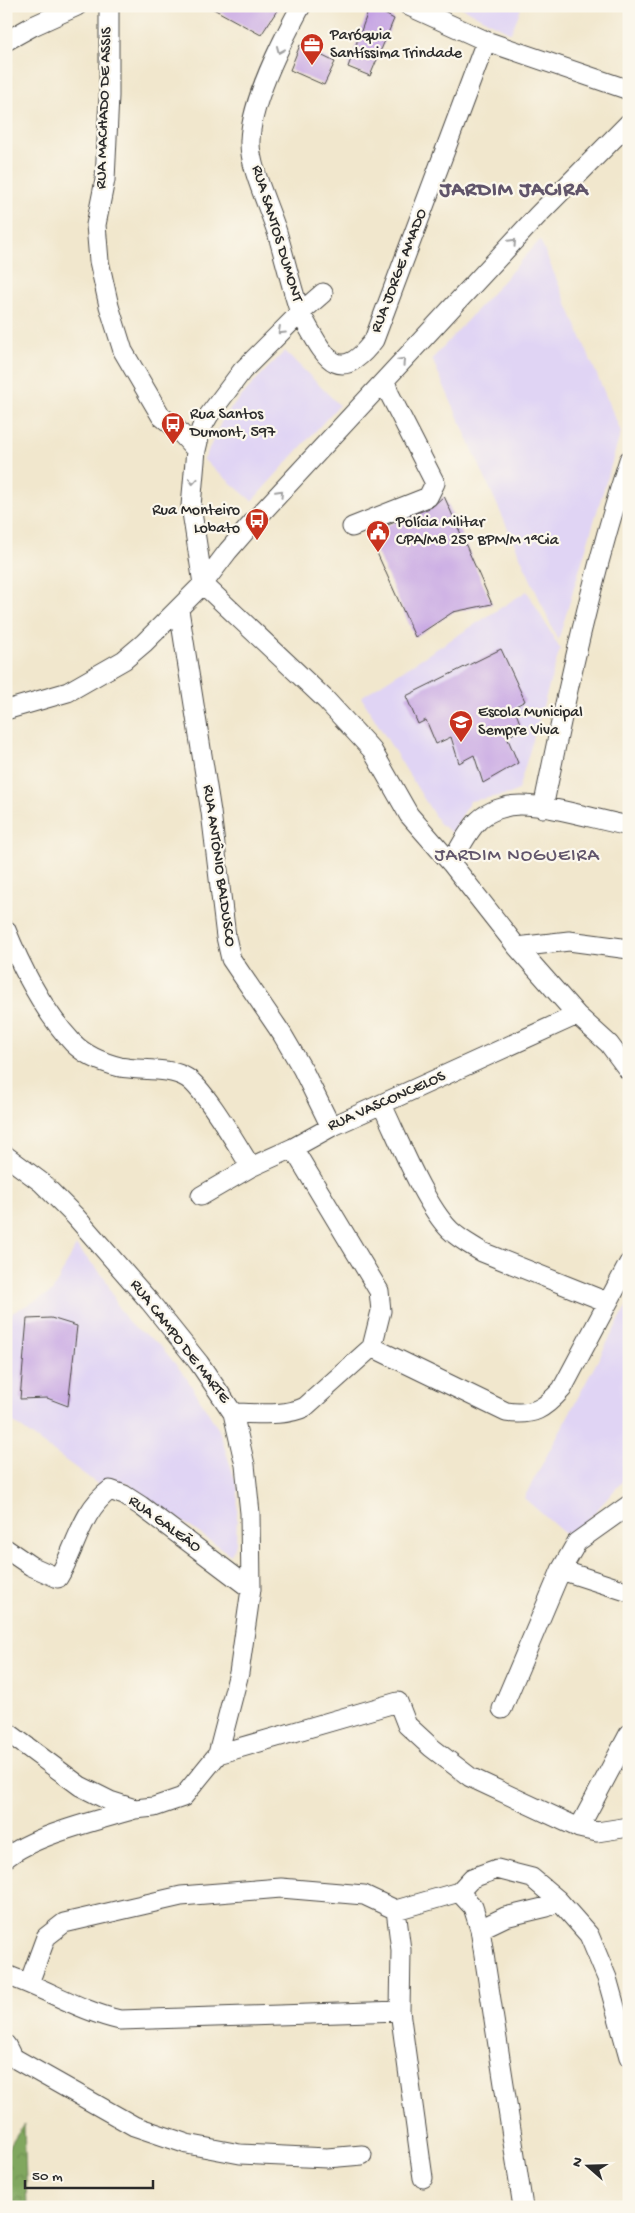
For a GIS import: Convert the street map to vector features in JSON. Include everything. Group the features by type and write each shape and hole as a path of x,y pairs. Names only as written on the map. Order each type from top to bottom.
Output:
{"street":[{"path":"6,41 33,26 77,6"},
{"name":"RUA MACHADO DE ASSIS","path":"108,6 109,96 105,180 96,225 99,261 122,351 161,416 176,428 196,450"},
{"name":"RUA SANTOS DUMONT","path":"203,584 191,506 196,450 201,429 236,378 300,313 288,280 277,234 254,165 249,143 252,121 261,94 301,6"},
{"path":"409,6 486,40 629,90"},
{"name":"RUA JORGE AMADO","path":"300,313 326,356 334,364 342,365 363,356 374,340 486,40"},
{"path":"6,710 68,692 124,660 144,643 203,584 255,520 537,216 629,123"},
{"path":"300,313 323,293"},
{"path":"352,528 428,497 435,483 385,380"},
{"path":"543,808 573,666 599,560 629,460"},
{"path":"203,584 326,700 372,750 409,815 451,863 517,947 577,1015 608,1044 629,1071"},
{"name":"RUA ANTÔNIO BALDUSCO","path":"178,610 212,812 226,937 231,959 282,1034 303,1070 330,1127"},
{"path":"451,863 478,821 490,812 520,805 629,826"},
{"path":"6,930 22,968 59,1026 74,1044 91,1056 112,1064 129,1069 169,1072 188,1078 202,1093 251,1167"},
{"path":"517,947 569,941 629,949"},
{"name":"RUA VASCONCELOS","path":"201,1196 251,1167 293,1148 330,1127 577,1015"},
{"path":"382,1105 428,1199 450,1229 465,1242 482,1252 607,1302"},
{"path":"233,1413 283,1412 297,1411 305,1408 372,1347 381,1311 379,1292 293,1148"},
{"name":"RUA CAMPO DE MARTE","path":"6,1156 41,1182 150,1302 187,1348 233,1413 245,1465 250,1513 251,1588 239,1673 218,1754"},
{"path":"372,1347 506,1412 520,1414 533,1412 547,1405 562,1389 629,1263"},
{"name":"RUA GALEÃO","path":"6,1549 30,1566 58,1578 66,1564 78,1533 93,1508 102,1496 110,1490 124,1495 141,1506 251,1588"},
{"path":"502,1710 561,1570 577,1542 629,1505"},
{"path":"561,1570 629,1592"},
{"path":"6,1858 34,1841 135,1809 154,1807 183,1797 218,1754 398,1702 407,1725 432,1748 470,1777 579,1828 597,1832 629,1827"},
{"path":"579,1828 629,1734"},
{"path":"11,1738 80,1786 110,1801 135,1809"},
{"path":"29,1982 46,1937 64,1923 181,1896 281,1888 364,1895 396,1910 459,1892 472,1878 497,1869 532,1878 558,1900 589,1935 607,1978 629,2056"},
{"path":"459,1892 473,1908 480,1929 523,2207"},
{"path":"480,1929 505,1917 547,1908 558,1900"},
{"path":"396,1910 401,1950 400,2011 423,2178"},
{"path":"6,1975 29,1982 79,2008 120,2020 400,2011"},
{"path":"8,2054 134,2126 187,2144 240,2154 327,2158 362,2155"}],"shaded area":[{"path":"459,6 522,6 511,33"},
{"path":"540,240 621,432 558,641 432,359"},
{"path":"285,351 339,405 252,501 204,460 224,416"},
{"name":"Escola Municipal Sempre Viva","path":"527,591 560,649 518,790 510,794 470,801 452,833 439,823 361,697"},
{"path":"76,1246 105,1278 118,1307 130,1324 159,1344 186,1377 219,1430 238,1489 236,1543 231,1555 128,1484 118,1481 99,1485 6,1417 6,1316 52,1292"},
{"path":"629,1302 629,1477 627,1476 581,1528 565,1534 524,1498"}],"green space":[{"path":"24,2124 27,2207 6,2207 6,2152"}],"building":[{"path":"208,6 280,6 261,35"},
{"path":"370,6 394,19 370,76 348,67"},
{"name":"Paróquia Santíssima Trindade","path":"300,45 335,62 324,85 290,70"},
{"path":"444,496 492,604 453,612 415,637 368,533 432,507"},
{"path":"501,649 525,701 514,707 522,729 507,737 518,763 483,783 474,755 459,763 451,737 436,744 426,720 418,724 406,696"},
{"path":"51,1318 77,1326 68,1406 47,1398 20,1399 27,1319"}],"place":[{"name":"Paróquia Santíssima Trindade","path":"312,66"},
{"name":"Rua Santos Dumont, 597","path":"173,445"},
{"name":"Rua Monteiro Lobato","path":"257,541"},
{"name":"Polícia Militar CPA/M8 25º BPM/M 1ªCia","path":"378,553"},
{"name":"Escola Municipal Sempre Viva","path":"461,743"}],"district":[{"name":"JARDIM JACIRA","path":"514,191"},
{"name":"JARDIM NOGUEIRA","path":"517,856"}]}
